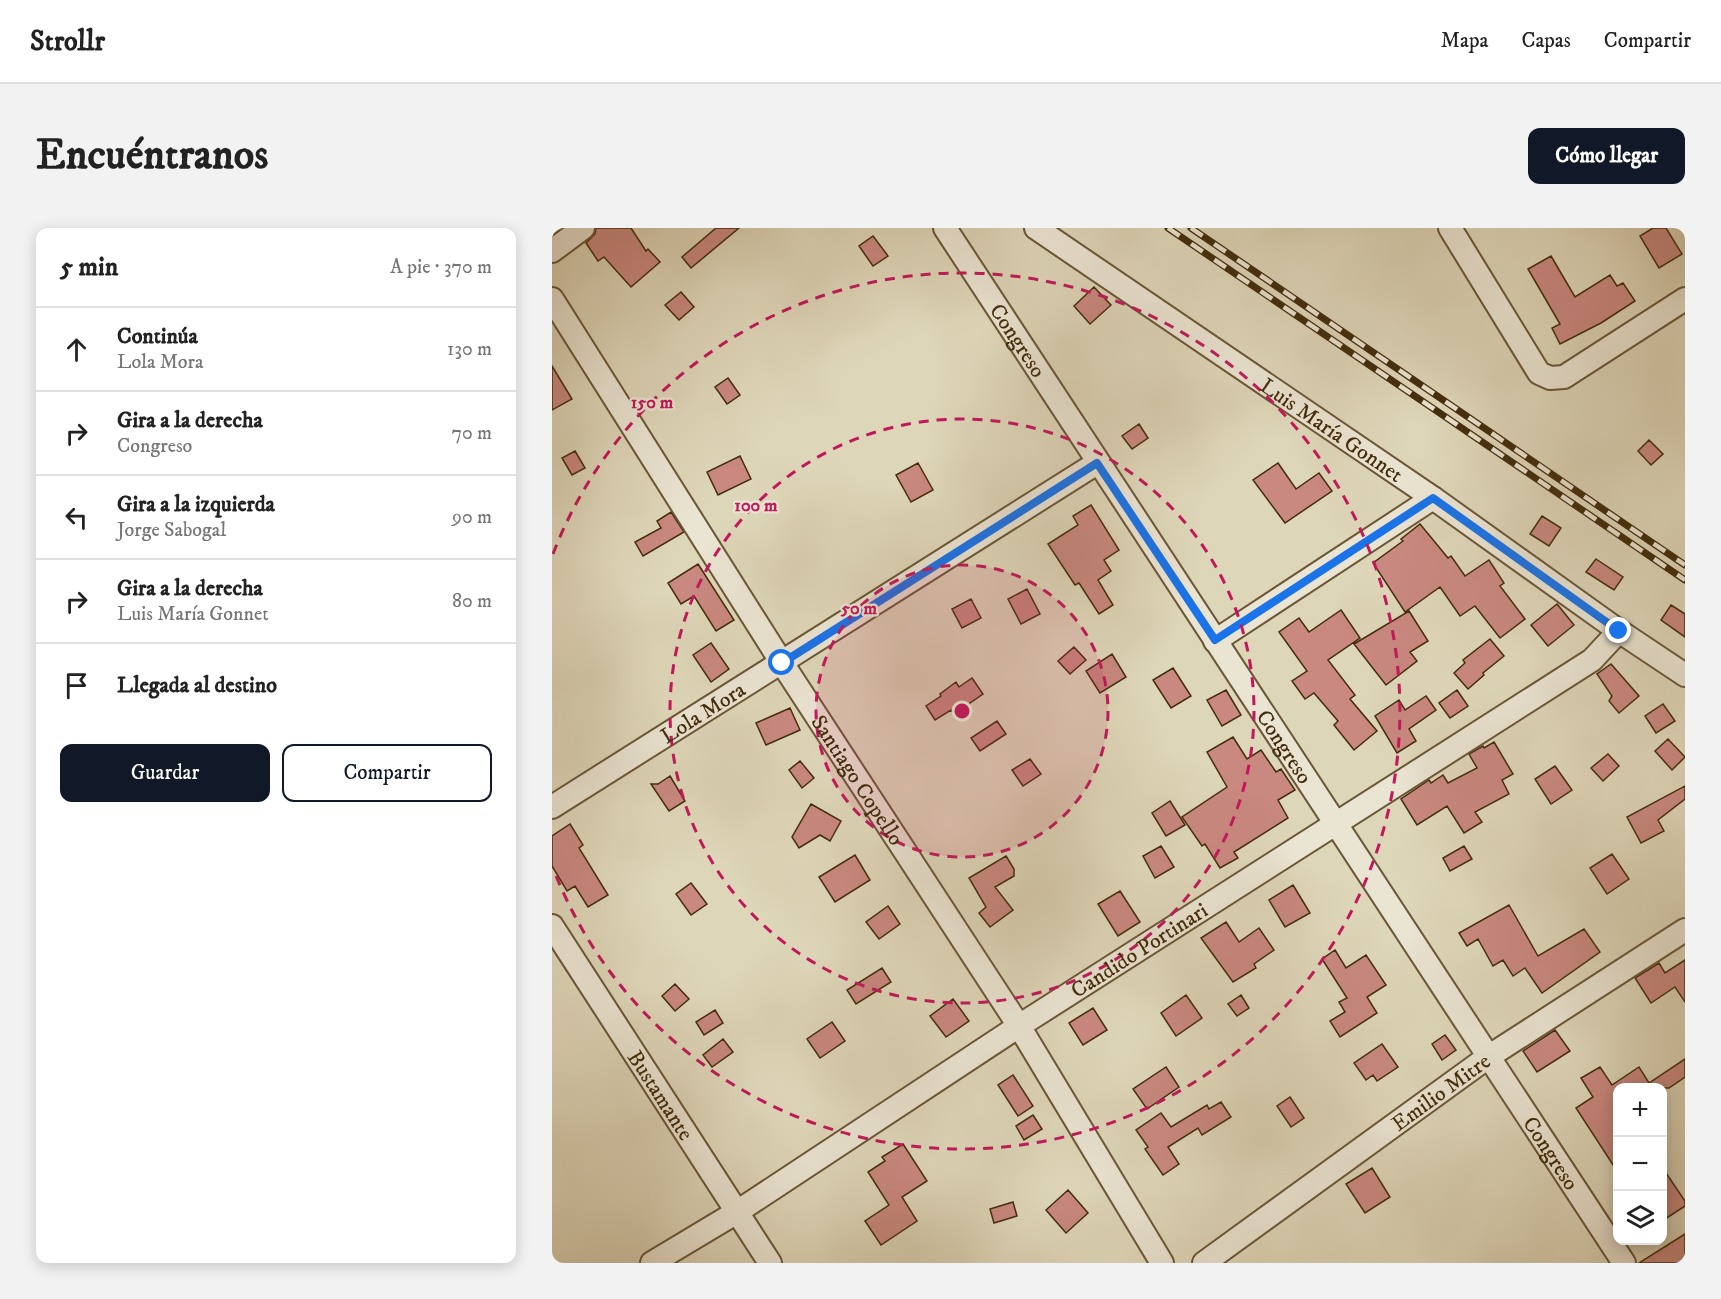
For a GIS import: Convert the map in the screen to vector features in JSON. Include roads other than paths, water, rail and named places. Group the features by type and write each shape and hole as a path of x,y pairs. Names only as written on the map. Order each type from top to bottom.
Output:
{"street":[{"path":"552,250 584,228"},
{"name":"Congreso","path":"945,228 1097,463 1624,1263"},
{"name":"Luis María Gonnet","path":"1036,228 1433,498 1619,631 1685,675"},
{"path":"1450,228 1539,373 1550,378 1564,377 1685,299"},
{"name":"Santiago Copello","path":"552,299 782,663 1019,1026 1162,1263"},
{"name":"Lola Mora","path":"552,807 1097,463"},
{"path":"1215,640 1433,498"},
{"name":"Candido Portinari","path":"652,1263 737,1212 1019,1026 1592,660 1619,631"},
{"name":"Bustamante","path":"552,926 770,1263"},
{"name":"Emilio Mitre","path":"1204,1263 1488,1057 1685,930"}],"railway":[{"path":"1168,228 1685,580"},
{"path":"1191,228 1685,565"}]}
